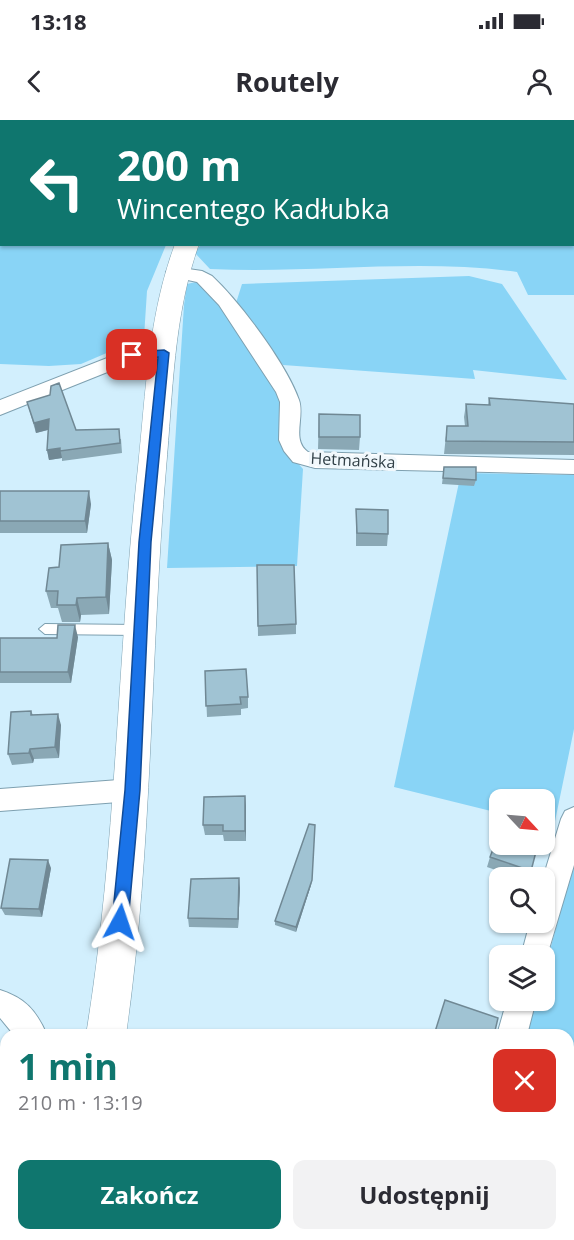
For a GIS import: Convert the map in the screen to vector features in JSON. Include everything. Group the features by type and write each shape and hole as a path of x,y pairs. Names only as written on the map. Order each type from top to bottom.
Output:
{"street":[{"name":"Hetmańska","path":"107,1029 114,989 132,790 139,630 164,353 182,258"},
{"name":"Hetmańska","path":"182,258 215,287 236,314 290,400 290,444 295,454 315,461 574,467"},
{"path":"0,408 132,355 164,353"},
{"path":"0,800 132,790"},
{"path":"555,884 574,819"},
{"path":"0,1004 12,1008 28,1029"},
{"path":"514,1029 519,1011"}],"lane":[{"path":"45,629 139,630"}],"shaded area":[{"path":"0,246 166,246 147,291 144,337 81,364 49,366 0,364"},
{"path":"200,246 574,246 574,295 528,295 517,272 441,266 287,270 210,269 195,253"},
{"path":"469,276 502,284 567,380 473,370 475,379 283,365 236,303 242,284"},
{"path":"196,282 212,293 283,403 287,451 303,469 297,566 167,568 184,305 187,284"},
{"path":"461,473 574,475 574,729 555,821 555,789 489,789 489,811 394,787"},
{"path":"574,860 574,1029 529,1029 533,1011 555,1011 555,945 551,945"}],"building":[{"path":"59,383 76,430 119,429 120,443 60,451 60,448 47,450 49,419 34,423 27,402 50,395 51,386"},
{"path":"489,398 574,404 574,442 446,441 447,426 468,426 466,404 490,405"},
{"path":"319,414 360,415 360,437 319,437"},
{"path":"444,467 476,467 476,480 443,478"},
{"path":"0,491 89,491 85,521 0,521"},
{"path":"356,509 388,510 388,534 357,533"},
{"path":"108,543 106,597 77,598 76,605 57,605 58,591 46,591 49,568 59,567 61,545"},
{"path":"257,565 294,565 296,624 258,626"},
{"path":"58,625 75,625 68,672 0,672 0,638 57,638"},
{"path":"246,669 248,697 240,697 241,704 206,706 205,671"},
{"path":"31,711 31,715 58,714 55,747 30,749 29,753 8,754 11,712"},
{"path":"245,796 245,831 223,831 223,825 203,825 204,797"},
{"path":"309,824 315,825 312,880 296,927 275,921"},
{"path":"491,855 535,855 532,867 519,867 490,857"},
{"path":"10,859 48,860 39,909 1,908"},
{"path":"239,878 238,919 188,918 191,879"},
{"path":"445,1000 498,1018 495,1029 436,1029"}],"route":[{"path":"120,922 132,790 145,542 164,353 132,355"}]}
